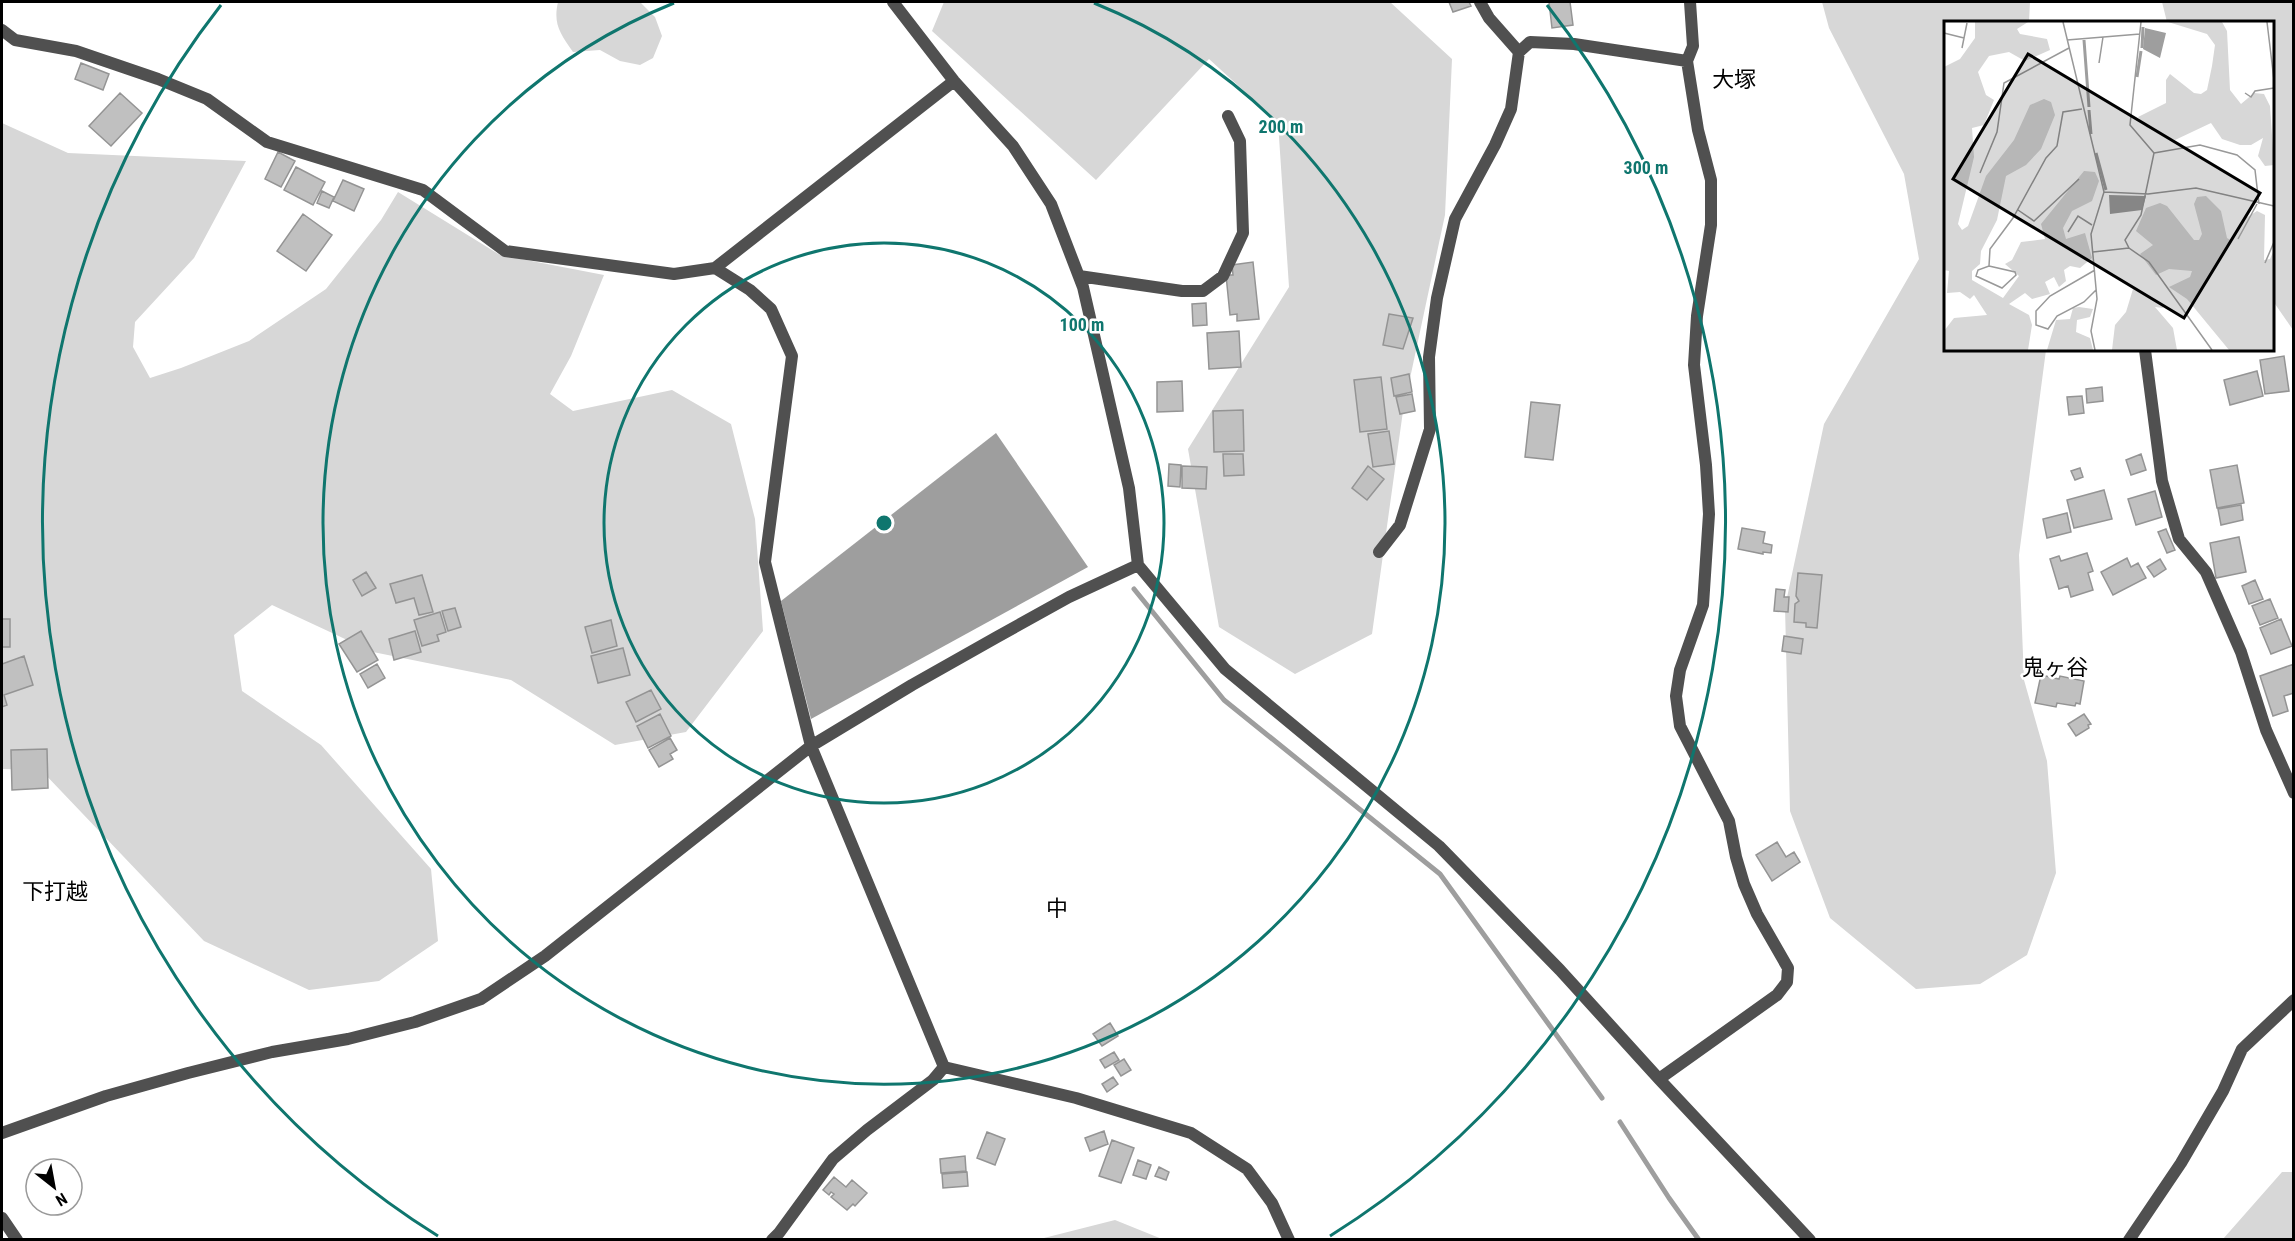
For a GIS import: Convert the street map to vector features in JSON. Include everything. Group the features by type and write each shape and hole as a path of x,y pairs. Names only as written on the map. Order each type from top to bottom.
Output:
{"street":[{"path":"893,2 954,81 1012,146 1051,204 1083,288 1129,488 1138,565 1225,669 1439,846 1560,970 1810,1239"},
{"path":"1480,2 1489,18 1519,52"},
{"path":"1659,1079 1777,995 1788,982 1788,968 1757,914 1744,884 1729,821 1680,726 1676,696 1680,670 1703,605 1709,514 1706,465 1694,365 1697,316 1711,225 1711,180 1698,130 1687,61 1693,46 1690,2"},
{"path":"2,30 15,40 76,51 158,78 207,99 267,142 423,190 505,251 674,274 715,268 954,81"},
{"path":"1379,552 1400,525 1430,429 1430,357 1437,298 1455,219 1495,146 1511,109 1519,52 1530,42 1574,44 1687,61"},
{"path":"1079,276 1182,291 1203,291 1223,276 1244,233 1240,141 1228,116"},
{"path":"715,268 750,290 771,309 792,356 765,562 811,746 944,1067"},
{"path":"2145,351 2162,481 2179,539 2205,572 2241,652 2266,730 2294,793"},
{"path":"2,1133 106,1096 188,1072 272,1052 348,1039 415,1023 481,999 545,956 811,746 912,685 1069,597 1138,565"},
{"path":"2129,1239 2181,1163 2223,1091 2242,1049 2294,1000"},
{"path":"772,1239 779,1233 832,1159 933,1080 944,1067"},
{"path":"944,1067 1076,1098 1191,1133 1247,1169 1272,1203 1289,1239"},
{"path":"2,1218 17,1239"}],"shaded area":[{"path":"558,2 641,3 655,17 662,36 653,58 640,65 620,61 600,50 573,52 564,39 557,22"},
{"path":"944,2 1390,2 1452,59 1445,215 1403,411 1372,634 1295,674 1219,627 1188,449 1289,287 1278,122 1209,59 1096,180 932,31"},
{"path":"1822,2 2030,2 2029,21 1944,21 1944,351 2046,351 2019,555 2024,680 2047,761 2056,873 2027,955 1980,984 1916,989 1830,918 1790,811 1785,607 1824,424 1919,259 1904,174 1829,28"},
{"path":"2162,2 2293,2 2293,330 2274,302 2274,21 2167,21"},
{"path":"2,123 68,153 246,161 194,258 135,322 133,347 150,378 249,341 326,289 381,220 398,192 500,255 604,275 571,356 550,394 573,411 672,390 731,424 755,519 763,631 686,732 615,745 511,680 373,652 272,605 234,635 242,691 321,745 431,869 438,941 379,981 309,990 204,941 41,770 2,769"},
{"path":"996,433 1088,567 811,719 781,601"},
{"path":"2282,1172 2293,1172 2293,1239 2223,1239"},
{"path":"1115,1220 1162,1239 1040,1239"}],"building":[{"path":"1449,2 1469,2 1471,6 1453,12"},
{"path":"1549,2 1570,2 1573,25 1552,28"},
{"path":"81,63 109,74 103,90 75,79"},
{"path":"120,93 142,113 111,146 89,126"},
{"path":"278,152 295,161 281,187 265,179"},
{"path":"296,167 325,182 313,205 284,190"},
{"path":"343,180 364,189 354,211 333,201"},
{"path":"322,191 334,197 329,208 317,203"},
{"path":"303,214 332,235 306,271 277,251"},
{"path":"1253,262 1259,319 1237,321 1237,314 1230,315 1226,275 1233,275 1232,265"},
{"path":"1206,303 1207,325 1193,326 1192,304"},
{"path":"1389,314 1413,318 1403,349 1383,345"},
{"path":"1239,331 1241,367 1209,369 1207,333"},
{"path":"2284,356 2289,391 2265,394 2260,360"},
{"path":"2257,371 2263,396 2230,405 2224,380"},
{"path":"1409,374 1412,392 1394,396 1391,378"},
{"path":"1381,377 1387,429 1360,432 1354,380"},
{"path":"1182,381 1183,411 1157,412 1157,382"},
{"path":"2102,387 2103,401 2087,403 2086,389"},
{"path":"1412,394 1415,411 1400,414 1396,397"},
{"path":"2082,396 2084,413 2069,415 2067,397"},
{"path":"1531,402 1560,405 1553,460 1525,457"},
{"path":"1243,410 1244,451 1214,452 1213,411"},
{"path":"1389,431 1394,464 1373,467 1368,434"},
{"path":"1223,454 1243,454 1244,475 1224,476"},
{"path":"2141,454 2146,470 2131,475 2126,460"},
{"path":"1169,464 1181,465 1180,487 1168,486"},
{"path":"2237,465 2244,503 2217,508 2210,470"},
{"path":"1182,466 1207,467 1206,489 1182,488"},
{"path":"1368,466 1384,479 1367,500 1352,488"},
{"path":"2080,468 2083,477 2075,480 2071,471"},
{"path":"2104,490 2112,519 2074,528 2067,500"},
{"path":"2155,491 2162,517 2136,525 2128,499"},
{"path":"2241,505 2243,520 2221,525 2218,509"},
{"path":"2067,513 2071,532 2047,538 2043,519"},
{"path":"1742,528 1765,532 1763,543 1772,545 1771,553 1763,552 1763,554 1738,549"},
{"path":"2166,529 2175,550 2167,553 2158,532"},
{"path":"2239,537 2246,572 2216,578 2210,543"},
{"path":"2087,553 2093,571 2088,573 2093,590 2071,597 2068,586 2059,589 2050,559 2059,556 2061,561"},
{"path":"2127,558 2131,567 2138,563 2146,578 2113,595 2101,572"},
{"path":"2160,559 2166,569 2154,577 2147,567"},
{"path":"366,572 376,588 362,596 353,580"},
{"path":"1798,573 1822,575 1817,628 1806,627 1806,623 1794,622 1795,604 1799,601 1796,596"},
{"path":"422,575 433,612 419,615 414,598 396,603 390,584"},
{"path":"2255,580 2263,599 2249,604 2242,586"},
{"path":"1776,589 1785,590 1784,597 1789,597 1788,612 1774,611"},
{"path":"2270,599 2278,618 2260,625 2252,606"},
{"path":"455,608 461,627 448,631 442,611"},
{"path":"440,612 446,632 437,635 439,641 422,646 414,620"},
{"path":"2,619 10,619 10,647 2,647"},
{"path":"2281,619 2292,646 2271,654 2260,628"},
{"path":"611,620 617,646 592,653 585,627"},
{"path":"361,631 378,660 357,672 339,644"},
{"path":"415,631 421,652 394,660 389,639"},
{"path":"1784,636 1803,639 1801,654 1782,651"},
{"path":"623,648 630,675 598,683 591,656"},
{"path":"24,656 33,685 4,695 7,705 2,707 2,664"},
{"path":"377,664 385,678 368,688 360,674"},
{"path":"2294,664 2294,693 2284,696 2288,711 2273,716 2260,676"},
{"path":"2041,675 2084,681 2080,704 2076,703 2075,706 2057,703 2056,707 2035,703"},
{"path":"651,690 661,709 636,722 626,702"},
{"path":"660,714 671,736 648,748 637,726"},
{"path":"2084,714 2091,724 2088,725 2089,728 2076,736 2068,724"},
{"path":"670,738 677,750 670,754 673,759 659,767 649,750"},
{"path":"47,749 48,788 12,790 11,750"},
{"path":"1777,842 1786,857 1794,852 1800,862 1772,881 1756,855"},
{"path":"1110,1023 1118,1036 1102,1046 1093,1034"},
{"path":"1114,1052 1119,1060 1105,1068 1100,1060"},
{"path":"1124,1059 1131,1070 1121,1076 1114,1065"},
{"path":"1113,1077 1118,1084 1107,1092 1102,1084"},
{"path":"1104,1131 1108,1144 1090,1151 1085,1138"},
{"path":"987,1132 1005,1139 995,1165 977,1158"},
{"path":"1112,1140 1134,1148 1121,1183 1099,1176"},
{"path":"965,1156 966,1171 941,1173 940,1159"},
{"path":"1138,1160 1151,1165 1146,1179 1133,1175"},
{"path":"1159,1167 1169,1172 1166,1180 1155,1176"},
{"path":"967,1172 968,1186 943,1188 942,1174"},
{"path":"834,1177 846,1187 852,1180 867,1193 855,1206 853,1204 847,1210 831,1197 834,1194 831,1192 829,1195 823,1190"}],"waterway":[{"path":"1134,589 1224,700 1440,874 1602,1098"},
{"path":"1620,1122 1699,1240"}],"district":[{"name":"大塚","path":"1734,79"},
{"name":"鬼ヶ谷","path":"2055,667"},
{"name":"下打越","path":"55,891"},
{"name":"中","path":"1057,908"}]}
